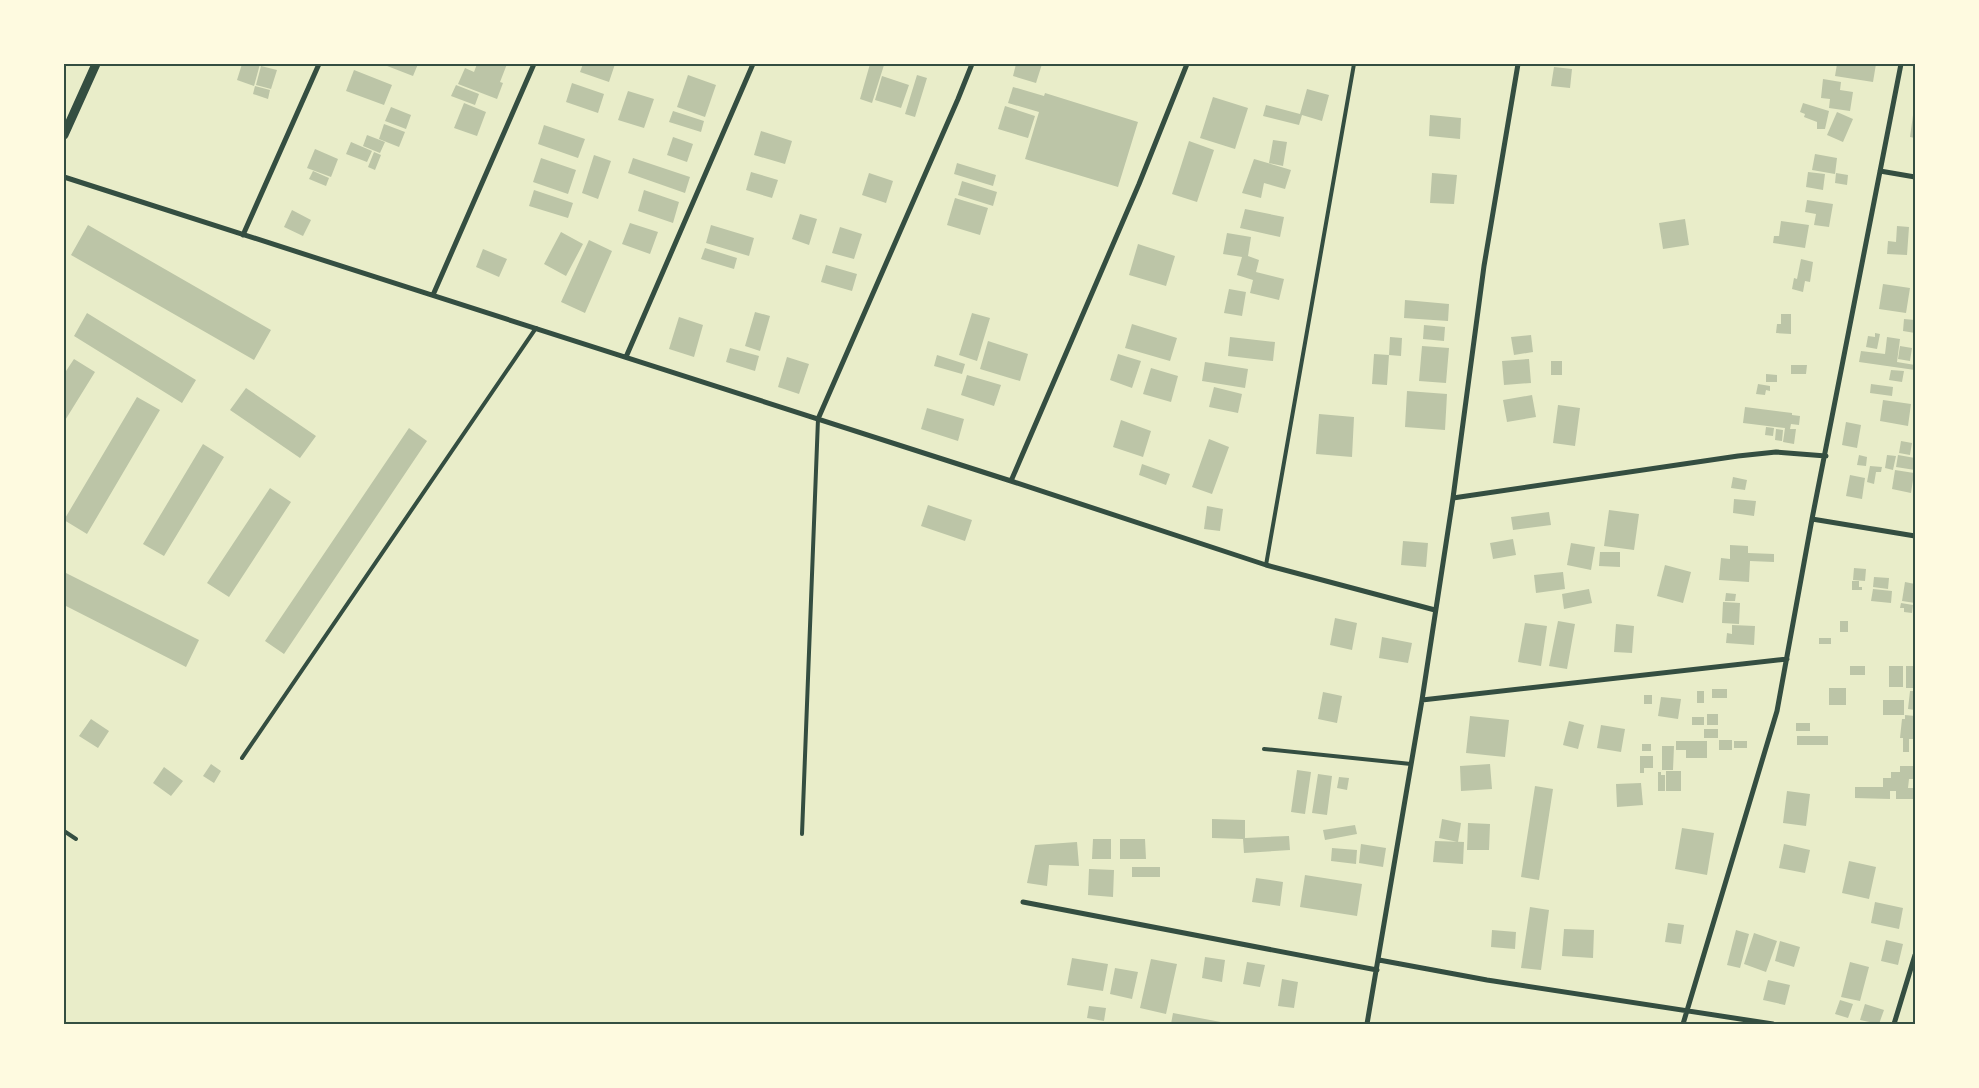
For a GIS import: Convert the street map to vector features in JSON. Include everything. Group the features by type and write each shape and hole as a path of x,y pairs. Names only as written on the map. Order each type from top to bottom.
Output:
{"street":[{"path":"64,135 96,64"},
{"path":"244,234 319,64"},
{"path":"434,296 534,64"},
{"path":"626,358 753,64"},
{"path":"818,419 972,64"},
{"path":"1011,481 1139,184 1187,64"},
{"path":"1367,1024 1422,700 1484,266 1518,64"},
{"path":"1684,1024 1777,711 1812,519 1826,456 1901,64"},
{"path":"1880,172 1915,177"},
{"path":"64,177 1011,481 1266,565 1435,610"},
{"path":"1452,498 1738,456 1776,452 1826,456"},
{"path":"1812,519 1915,536"},
{"path":"1422,700 1787,659"},
{"path":"1023,902 1377,970"},
{"path":"1894,1024 1915,955"},
{"path":"1379,960 1487,980 1773,1024"}],"lane":[{"path":"1266,565 1354,64"},
{"path":"242,758 536,328"},
{"path":"802,834 818,419"},
{"path":"1264,749 1411,764"},
{"path":"64,831 76,839"}],"building":[{"path":"242,64 260,64 254,86 237,80"},
{"path":"382,64 418,64 413,76"},
{"path":"477,64 507,64 500,82 503,83 497,99 458,84 465,68 474,72"},
{"path":"583,64 615,64 609,82 580,72"},
{"path":"870,64 884,65 872,103 860,99"},
{"path":"1016,64 1042,64 1036,83 1013,76"},
{"path":"1837,64 1876,64 1873,82 1835,76"},
{"path":"261,66 277,70 271,89 256,85"},
{"path":"1554,67 1572,69 1570,88 1551,86"},
{"path":"354,70 392,85 384,105 346,91"},
{"path":"688,75 716,85 705,117 677,107"},
{"path":"917,75 927,78 915,117 905,114"},
{"path":"882,76 909,85 901,108 875,100"},
{"path":"1823,79 1841,82 1840,90 1853,92 1850,111 1829,108 1830,99 1821,98"},
{"path":"572,83 604,94 598,113 566,102"},
{"path":"456,85 479,94 475,105 451,96"},
{"path":"255,86 270,90 268,99 253,94"},
{"path":"1013,87 1044,96 1045,93 1138,122 1118,187 1025,159 1039,112 1008,103"},
{"path":"1307,89 1329,95 1322,121 1302,115 1299,125 1263,116 1266,105 1300,114"},
{"path":"628,91 654,99 644,128 618,120"},
{"path":"1213,97 1248,108 1235,149 1200,138"},
{"path":"464,103 486,112 477,136 454,128"},
{"path":"1803,103 1829,111 1825,129 1817,129 1817,122 1804,117 1805,114 1800,112"},
{"path":"1005,106 1035,116 1028,138 998,129"},
{"path":"391,107 411,115 406,129 385,121"},
{"path":"673,111 704,121 701,132 669,122"},
{"path":"1837,112 1853,119 1843,142 1827,135"},
{"path":"1430,115 1461,118 1460,139 1429,136"},
{"path":"1913,115 1915,116 1915,138 1910,137"},
{"path":"384,124 405,132 399,147 379,139"},
{"path":"544,125 585,139 578,158 538,144"},
{"path":"761,131 792,141 785,164 754,155"},
{"path":"367,135 385,142 380,153 363,146"},
{"path":"673,137 693,144 687,162 667,155"},
{"path":"1273,140 1287,142 1283,166 1269,163"},
{"path":"1189,141 1214,150 1197,202 1172,194"},
{"path":"351,142 372,151 367,162 346,154"},
{"path":"315,149 338,159 331,177 307,168"},
{"path":"374,152 381,155 375,170 368,167"},
{"path":"1815,154 1837,158 1835,174 1812,170"},
{"path":"594,155 611,161 598,199 582,193"},
{"path":"541,158 576,170 568,194 533,182"},
{"path":"633,158 690,177 685,193 628,173"},
{"path":"1254,159 1291,170 1285,189 1264,183 1261,198 1242,193"},
{"path":"957,163 996,175 993,186 954,174"},
{"path":"313,171 329,178 326,186 309,179"},
{"path":"751,172 778,180 772,198 746,190"},
{"path":"1808,172 1825,174 1823,190 1806,187"},
{"path":"869,173 893,181 886,203 862,195"},
{"path":"1432,173 1457,175 1454,204 1430,203"},
{"path":"1836,173 1848,175 1847,185 1835,183"},
{"path":"962,181 997,192 993,206 958,195"},
{"path":"534,190 573,203 568,218 529,206"},
{"path":"644,190 679,202 673,223 638,211"},
{"path":"955,198 988,208 980,235 947,225"},
{"path":"1807,200 1833,204 1829,227 1814,225 1816,214 1805,212"},
{"path":"1245,209 1284,217 1280,237 1240,228"},
{"path":"292,210 311,220 303,236 284,227"},
{"path":"800,214 817,219 809,245 792,239"},
{"path":"1685,219 1689,245 1663,249 1659,223"},
{"path":"1781,221 1809,225 1805,248 1773,243 1774,236 1779,236"},
{"path":"630,223 658,232 650,254 622,244"},
{"path":"88,225 271,330 254,360 71,255"},
{"path":"711,225 754,238 749,256 706,243"},
{"path":"1897,226 1909,227 1907,255 1887,254 1888,241 1896,242"},
{"path":"840,227 862,234 854,259 832,253"},
{"path":"561,232 583,244 566,276 544,264"},
{"path":"1227,233 1251,237 1248,256 1259,260 1256,272 1284,279 1279,300 1250,293 1253,280 1237,275 1242,257 1223,254"},
{"path":"589,240 612,251 585,313 561,302"},
{"path":"1138,244 1175,256 1166,286 1129,275"},
{"path":"705,248 737,258 734,269 701,259"},
{"path":"483,249 507,259 499,277 476,267"},
{"path":"1801,259 1813,262 1810,282 1805,281 1803,292 1792,289 1794,278 1797,279"},
{"path":"826,265 857,274 852,291 821,282"},
{"path":"1883,284 1910,288 1906,313 1879,309"},
{"path":"1229,289 1246,292 1242,316 1224,313"},
{"path":"1405,300 1449,304 1448,321 1404,318"},
{"path":"755,312 770,316 760,351 745,346"},
{"path":"87,313 196,380 182,403 74,336"},
{"path":"972,313 990,318 977,361 959,355"},
{"path":"1781,314 1791,314 1791,334 1776,333 1777,324 1781,324"},
{"path":"679,317 703,325 694,357 669,349"},
{"path":"1904,319 1915,320 1915,333 1903,331"},
{"path":"1132,324 1177,338 1170,361 1125,348"},
{"path":"1424,325 1445,327 1444,341 1423,339"},
{"path":"1875,333 1880,334 1877,349 1866,347 1868,336 1875,337"},
{"path":"1531,335 1533,352 1514,355 1511,337"},
{"path":"1230,337 1275,342 1273,361 1228,356"},
{"path":"1390,337 1402,338 1401,356 1389,355"},
{"path":"1887,337 1900,339 1897,362 1915,365 1915,370 1859,362 1861,351 1885,354"},
{"path":"988,341 1028,354 1020,381 980,369"},
{"path":"1422,346 1449,348 1446,383 1419,381"},
{"path":"1900,346 1912,348 1910,361 1898,359"},
{"path":"730,348 759,356 755,371 726,362"},
{"path":"1118,354 1141,361 1132,388 1110,380"},
{"path":"1374,354 1389,355 1387,385 1372,384"},
{"path":"937,355 965,364 962,374 934,366"},
{"path":"787,357 809,364 799,394 778,387"},
{"path":"74,359 95,372 64,422 64,374"},
{"path":"1529,359 1531,383 1504,385 1502,361"},
{"path":"1551,361 1562,361 1562,375 1551,375"},
{"path":"1205,362 1248,369 1245,388 1202,381"},
{"path":"1791,365 1807,365 1806,374 1791,374"},
{"path":"1151,368 1178,376 1171,402 1143,394"},
{"path":"1891,370 1904,371 1902,382 1889,380"},
{"path":"1766,374 1777,375 1777,382 1766,382"},
{"path":"967,375 1001,385 994,406 961,395"},
{"path":"1758,384 1770,386 1770,391 1766,390 1765,395 1756,394"},
{"path":"1871,384 1893,387 1892,396 1870,393"},
{"path":"1214,387 1242,394 1238,413 1209,407"},
{"path":"246,388 316,436 300,458 230,410"},
{"path":"1407,391 1447,394 1445,430 1405,427"},
{"path":"1532,395 1536,417 1507,422 1503,400"},
{"path":"137,397 160,410 87,534 64,520"},
{"path":"1883,400 1911,404 1908,426 1880,421"},
{"path":"1558,405 1580,408 1575,446 1553,443"},
{"path":"1745,407 1792,413 1792,415 1800,416 1799,425 1791,424 1790,429 1796,429 1794,444 1783,442 1785,428 1743,423"},
{"path":"927,408 964,419 958,441 921,429"},
{"path":"1319,414 1354,417 1352,457 1316,454"},
{"path":"1121,420 1151,431 1143,457 1113,447"},
{"path":"1846,422 1861,425 1857,448 1842,445"},
{"path":"1766,427 1774,428 1773,436 1765,435"},
{"path":"409,428 427,441 284,654 265,641"},
{"path":"1776,429 1783,430 1782,441 1775,440"},
{"path":"1209,439 1229,447 1212,494 1192,487"},
{"path":"1901,441 1912,443 1910,455 1899,453"},
{"path":"203,444 224,457 164,556 143,544"},
{"path":"1859,455 1867,457 1866,466 1857,465"},
{"path":"1887,455 1896,456 1893,470 1885,468"},
{"path":"1898,455 1915,458 1915,470 1896,467"},
{"path":"1142,464 1170,474 1166,485 1139,475"},
{"path":"1870,466 1882,467 1881,472 1876,472 1874,484 1867,482"},
{"path":"1895,470 1914,473 1911,493 1892,489"},
{"path":"1850,475 1865,478 1862,499 1846,496"},
{"path":"1733,477 1747,480 1745,490 1731,488"},
{"path":"270,488 291,502 229,597 207,583"},
{"path":"1734,499 1756,501 1754,516 1733,513"},
{"path":"928,505 972,520 965,541 921,526"},
{"path":"1207,506 1223,509 1220,531 1204,529"},
{"path":"1609,510 1639,514 1634,550 1604,546"},
{"path":"1549,512 1551,525 1513,530 1511,517"},
{"path":"1513,539 1516,555 1493,559 1490,543"},
{"path":"1403,541 1428,543 1426,567 1401,565"},
{"path":"1571,543 1595,547 1591,570 1567,565"},
{"path":"1730,545 1748,546 1748,553 1774,554 1774,562 1750,561 1749,582 1719,580 1721,558 1730,559"},
{"path":"1600,552 1620,552 1620,567 1599,566"},
{"path":"1665,565 1691,572 1683,603 1657,596"},
{"path":"1854,568 1866,569 1865,581 1853,580"},
{"path":"64,572 199,640 186,667 64,605"},
{"path":"1563,572 1565,589 1536,593 1534,575"},
{"path":"1874,577 1889,578 1888,589 1873,587"},
{"path":"1852,581 1859,581 1859,587 1862,587 1862,590 1852,590"},
{"path":"1905,582 1915,584 1915,603 1902,601"},
{"path":"1589,589 1592,603 1564,609 1562,594"},
{"path":"1873,589 1892,591 1891,603 1871,601"},
{"path":"1726,593 1736,594 1735,601 1725,601"},
{"path":"1723,602 1740,603 1739,624 1722,623"},
{"path":"1901,603 1913,605 1912,613 1904,612 1904,608 1900,608"},
{"path":"1335,618 1357,623 1352,650 1330,645"},
{"path":"1558,621 1575,624 1567,669 1549,666"},
{"path":"1840,621 1848,621 1848,632 1840,632"},
{"path":"1525,623 1547,626 1541,666 1518,662"},
{"path":"1616,624 1634,626 1632,653 1614,652"},
{"path":"1732,625 1755,626 1754,645 1726,643 1727,633 1732,634"},
{"path":"1382,637 1412,643 1408,663 1379,658"},
{"path":"1819,638 1831,638 1831,644 1819,644"},
{"path":"1850,666 1865,666 1865,675 1850,675"},
{"path":"1889,666 1903,666 1903,687 1889,687"},
{"path":"1906,666 1915,666 1915,688 1906,688"},
{"path":"1829,688 1846,688 1846,705 1829,705"},
{"path":"1712,689 1727,689 1727,698 1712,698"},
{"path":"1697,691 1704,691 1704,703 1697,703"},
{"path":"1910,691 1915,691 1915,710 1908,709"},
{"path":"1323,692 1342,696 1337,723 1318,719"},
{"path":"1644,695 1652,695 1652,704 1644,704"},
{"path":"1661,697 1681,699 1678,719 1658,716"},
{"path":"1883,700 1904,700 1904,715 1883,715"},
{"path":"1707,714 1718,714 1718,725 1707,725"},
{"path":"1905,715 1915,716 1915,739 1909,739 1909,752 1903,752 1903,738 1900,738 1902,719 1905,719"},
{"path":"1470,716 1509,720 1505,757 1466,753"},
{"path":"1692,717 1704,717 1704,725 1692,725"},
{"path":"91,719 109,731 98,748 79,736"},
{"path":"1569,721 1584,725 1578,749 1563,745"},
{"path":"1796,723 1810,723 1810,731 1796,731"},
{"path":"1601,725 1625,729 1621,752 1597,748"},
{"path":"1704,729 1718,729 1718,738 1704,738"},
{"path":"1797,736 1828,736 1828,745 1797,745"},
{"path":"1719,740 1732,740 1732,750 1719,750"},
{"path":"1676,741 1707,741 1707,758 1686,758 1686,750 1676,750"},
{"path":"1734,741 1747,741 1747,748 1734,748"},
{"path":"1642,744 1651,744 1651,751 1642,751"},
{"path":"1662,746 1674,746 1673,770 1662,770"},
{"path":"1640,756 1653,756 1653,768 1644,768 1644,773 1640,773"},
{"path":"211,764 221,771 214,783 203,776"},
{"path":"1490,764 1492,789 1461,791 1460,766"},
{"path":"1900,766 1915,766 1915,779 1909,779 1908,788 1915,788 1915,799 1896,799 1896,791 1890,791 1890,799 1855,798 1855,787 1883,787 1883,778 1891,778 1891,772 1900,772"},
{"path":"164,767 183,781 171,796 153,783"},
{"path":"1297,770 1311,772 1305,814 1291,812"},
{"path":"1666,771 1681,771 1681,791 1666,791"},
{"path":"1658,772 1661,772 1661,775 1665,775 1665,791 1658,791"},
{"path":"1318,774 1332,776 1327,815 1312,813"},
{"path":"1339,777 1349,778 1347,790 1337,788"},
{"path":"1641,783 1643,805 1617,807 1616,784"},
{"path":"1535,786 1553,789 1539,880 1521,877"},
{"path":"1787,791 1810,794 1806,826 1783,823"},
{"path":"1212,819 1245,820 1245,838 1289,836 1290,850 1244,853 1243,839 1212,838"},
{"path":"1442,819 1461,823 1458,842 1439,838"},
{"path":"1468,823 1490,824 1489,850 1467,850"},
{"path":"1355,825 1357,834 1325,840 1323,830"},
{"path":"1682,828 1714,833 1707,875 1675,869"},
{"path":"1093,839 1111,839 1111,859 1092,859"},
{"path":"1120,839 1145,839 1146,859 1120,859"},
{"path":"1435,841 1464,842 1463,864 1433,862"},
{"path":"1077,842 1079,866 1049,865 1047,886 1027,883 1035,845"},
{"path":"1361,844 1386,848 1383,867 1359,863"},
{"path":"1784,844 1810,850 1805,873 1779,868"},
{"path":"1332,848 1357,850 1356,864 1331,861"},
{"path":"1849,861 1876,867 1869,899 1842,893"},
{"path":"1132,867 1160,867 1160,877 1132,877"},
{"path":"1089,869 1114,870 1113,897 1088,895"},
{"path":"1305,875 1362,884 1357,916 1300,907"},
{"path":"1256,878 1283,882 1280,906 1252,902"},
{"path":"1875,902 1903,908 1899,929 1871,923"},
{"path":"1530,907 1549,910 1541,970 1521,968"},
{"path":"1668,923 1684,925 1681,944 1665,942"},
{"path":"1564,929 1594,930 1593,958 1562,956"},
{"path":"1492,930 1516,932 1515,949 1491,947"},
{"path":"1736,930 1749,934 1740,968 1727,965"},
{"path":"1754,933 1777,941 1766,972 1744,964"},
{"path":"1886,940 1903,944 1898,965 1881,961"},
{"path":"1780,941 1800,947 1794,967 1775,961"},
{"path":"1205,957 1225,960 1222,982 1202,978"},
{"path":"1072,958 1108,964 1103,991 1067,985"},
{"path":"1151,959 1177,964 1166,1014 1140,1008"},
{"path":"1247,962 1265,965 1260,987 1243,984"},
{"path":"1850,962 1869,967 1860,1001 1841,997"},
{"path":"1115,968 1138,972 1132,999 1110,994"},
{"path":"1282,979 1298,982 1294,1008 1278,1006"},
{"path":"1768,980 1790,985 1785,1005 1763,1000"},
{"path":"1840,1000 1853,1004 1848,1018 1835,1014"},
{"path":"1865,1004 1884,1010 1879,1024 1860,1020"},
{"path":"1089,1006 1106,1008 1104,1021 1087,1018"},
{"path":"1173,1013 1226,1023 1226,1024 1171,1024"}]}
